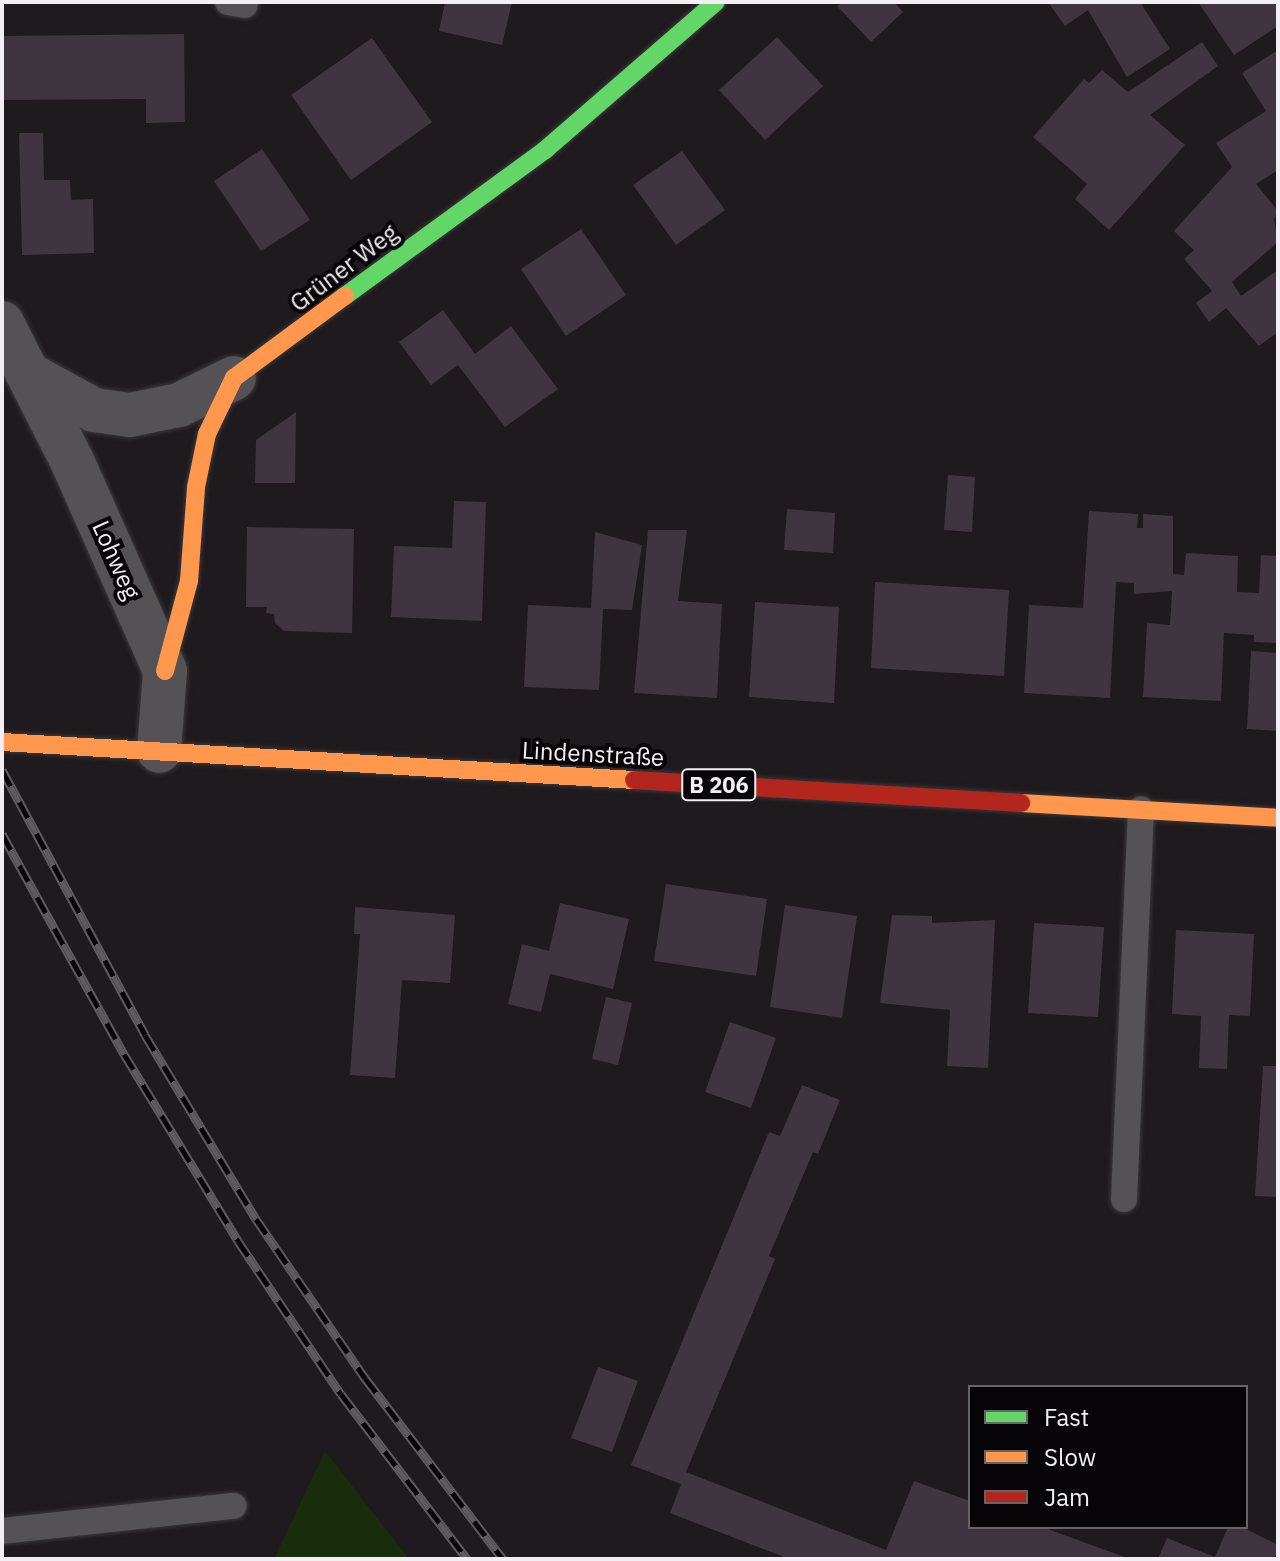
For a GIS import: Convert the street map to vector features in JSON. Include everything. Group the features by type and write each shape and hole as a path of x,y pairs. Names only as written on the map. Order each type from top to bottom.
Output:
{"main road":[{"name":"Grüner Weg","path":"165,671 189,581 196,487 207,434 234,378 545,150 716,2"},
{"name":"Lindenstraße","path":"2,742 1278,818"}],"street":[{"name":"Lohweg","path":"2,323 32,376 165,671 159,751"},
{"path":"32,376 94,410 130,415 179,405 234,378"}],"lane":[{"path":"1124,1199 1141,809"},
{"path":"2,1531 106,1524 234,1506"}],"green space":[{"path":"325,1451 409,1559 274,1559"}],"building":[{"path":"445,2 512,2 502,45 439,31"},
{"path":"842,2 894,2 903,12 871,42 837,6"},
{"path":"1048,2 1140,2 1170,49 1127,77 1088,10 1065,26"},
{"path":"1198,2 1278,2 1278,26 1234,55"},
{"path":"184,34 185,122 146,123 146,99 2,100 2,36"},
{"path":"777,37 823,86 765,140 719,90"},
{"path":"372,38 432,122 351,180 291,95"},
{"path":"1202,42 1218,66 1150,115 1185,145 1109,230 1075,199 1087,184 1033,137 1084,79 1089,83 1102,70 1128,92"},
{"path":"1278,50 1278,170 1256,184 1278,211 1274,219 1278,242 1232,282 1241,296 1278,270 1278,332 1259,346 1226,308 1209,322 1196,303 1212,291 1184,259 1194,250 1174,231 1232,167 1216,143 1266,111 1242,73"},
{"path":"19,133 43,133 44,180 70,180 71,200 93,199 94,253 22,255"},
{"path":"262,149 310,220 261,251 214,181"},
{"path":"682,151 725,210 676,245 633,185"},
{"path":"581,229 626,295 566,336 521,269"},
{"path":"443,310 475,354 511,326 558,389 505,427 458,365 431,385 399,342"},
{"path":"296,412 295,483 255,483 256,440"},
{"path":"948,475 975,477 972,532 944,530"},
{"path":"454,501 486,502 482,621 391,617 394,546 452,548"},
{"path":"787,509 835,513 833,553 784,550"},
{"path":"1089,511 1138,514 1137,528 1143,528 1143,514 1173,516 1173,574 1184,575 1186,553 1238,556 1237,592 1259,593 1261,555 1278,556 1278,643 1254,642 1254,635 1224,633 1221,701 1143,697 1147,623 1170,625 1172,591 1134,594 1134,583 1116,582 1110,698 1024,693 1029,605 1083,608"},
{"path":"247,527 354,529 352,633 284,631 275,623 274,614 266,613 267,607 246,607"},
{"path":"648,530 687,530 678,601 722,604 717,698 634,693"},
{"path":"595,532 642,545 632,610 603,609 599,690 524,687 528,605 591,608"},
{"path":"875,582 1009,590 1004,676 871,668"},
{"path":"755,602 839,607 834,703 749,697"},
{"path":"1251,651 1278,653 1278,731 1247,729"},
{"path":"666,884 767,899 756,976 654,961"},
{"path":"560,903 629,919 613,989 550,974 541,1012 508,1004 522,944 549,951"},
{"path":"785,905 857,916 842,1018 770,1007"},
{"path":"355,907 455,915 450,983 402,980 395,1078 350,1075 360,934 354,934"},
{"path":"892,915 932,916 932,923 995,920 988,1068 947,1066 950,1010 880,1003"},
{"path":"1034,923 1104,927 1098,1017 1028,1013"},
{"path":"1176,930 1254,934 1250,1016 1229,1015 1227,1069 1199,1068 1201,1016 1172,1014"},
{"path":"606,997 632,1003 618,1065 592,1059"},
{"path":"730,1022 776,1038 751,1108 705,1092"},
{"path":"1263,1066 1278,1066 1278,1197 1255,1196"},
{"path":"802,1085 840,1100 818,1154 813,1152 769,1256 775,1259 686,1472 886,1550 914,1481 968,1500 968,1529 1048,1529 1130,1559 789,1559 670,1513 681,1484 631,1465 769,1132 780,1136"},
{"path":"598,1367 638,1381 612,1452 571,1438"},
{"path":"1227,1529 1246,1529 1278,1545 1278,1559 1158,1559 1167,1538 1215,1557"}],"railway":[{"path":"2,770 145,1035 256,1219 365,1378 503,1559"},
{"path":"2,834 124,1054 238,1241 341,1394 467,1559"}],"traffic: fast":[{"path":"345,296 545,150 716,2"}],"traffic: slow":[{"path":"165,671 189,581 196,487 207,434 234,378 345,296"},
{"path":"2,742 634,780"},
{"path":"1021,803 1278,818"}],"traffic: jam":[{"path":"634,780 1021,803"}]}
